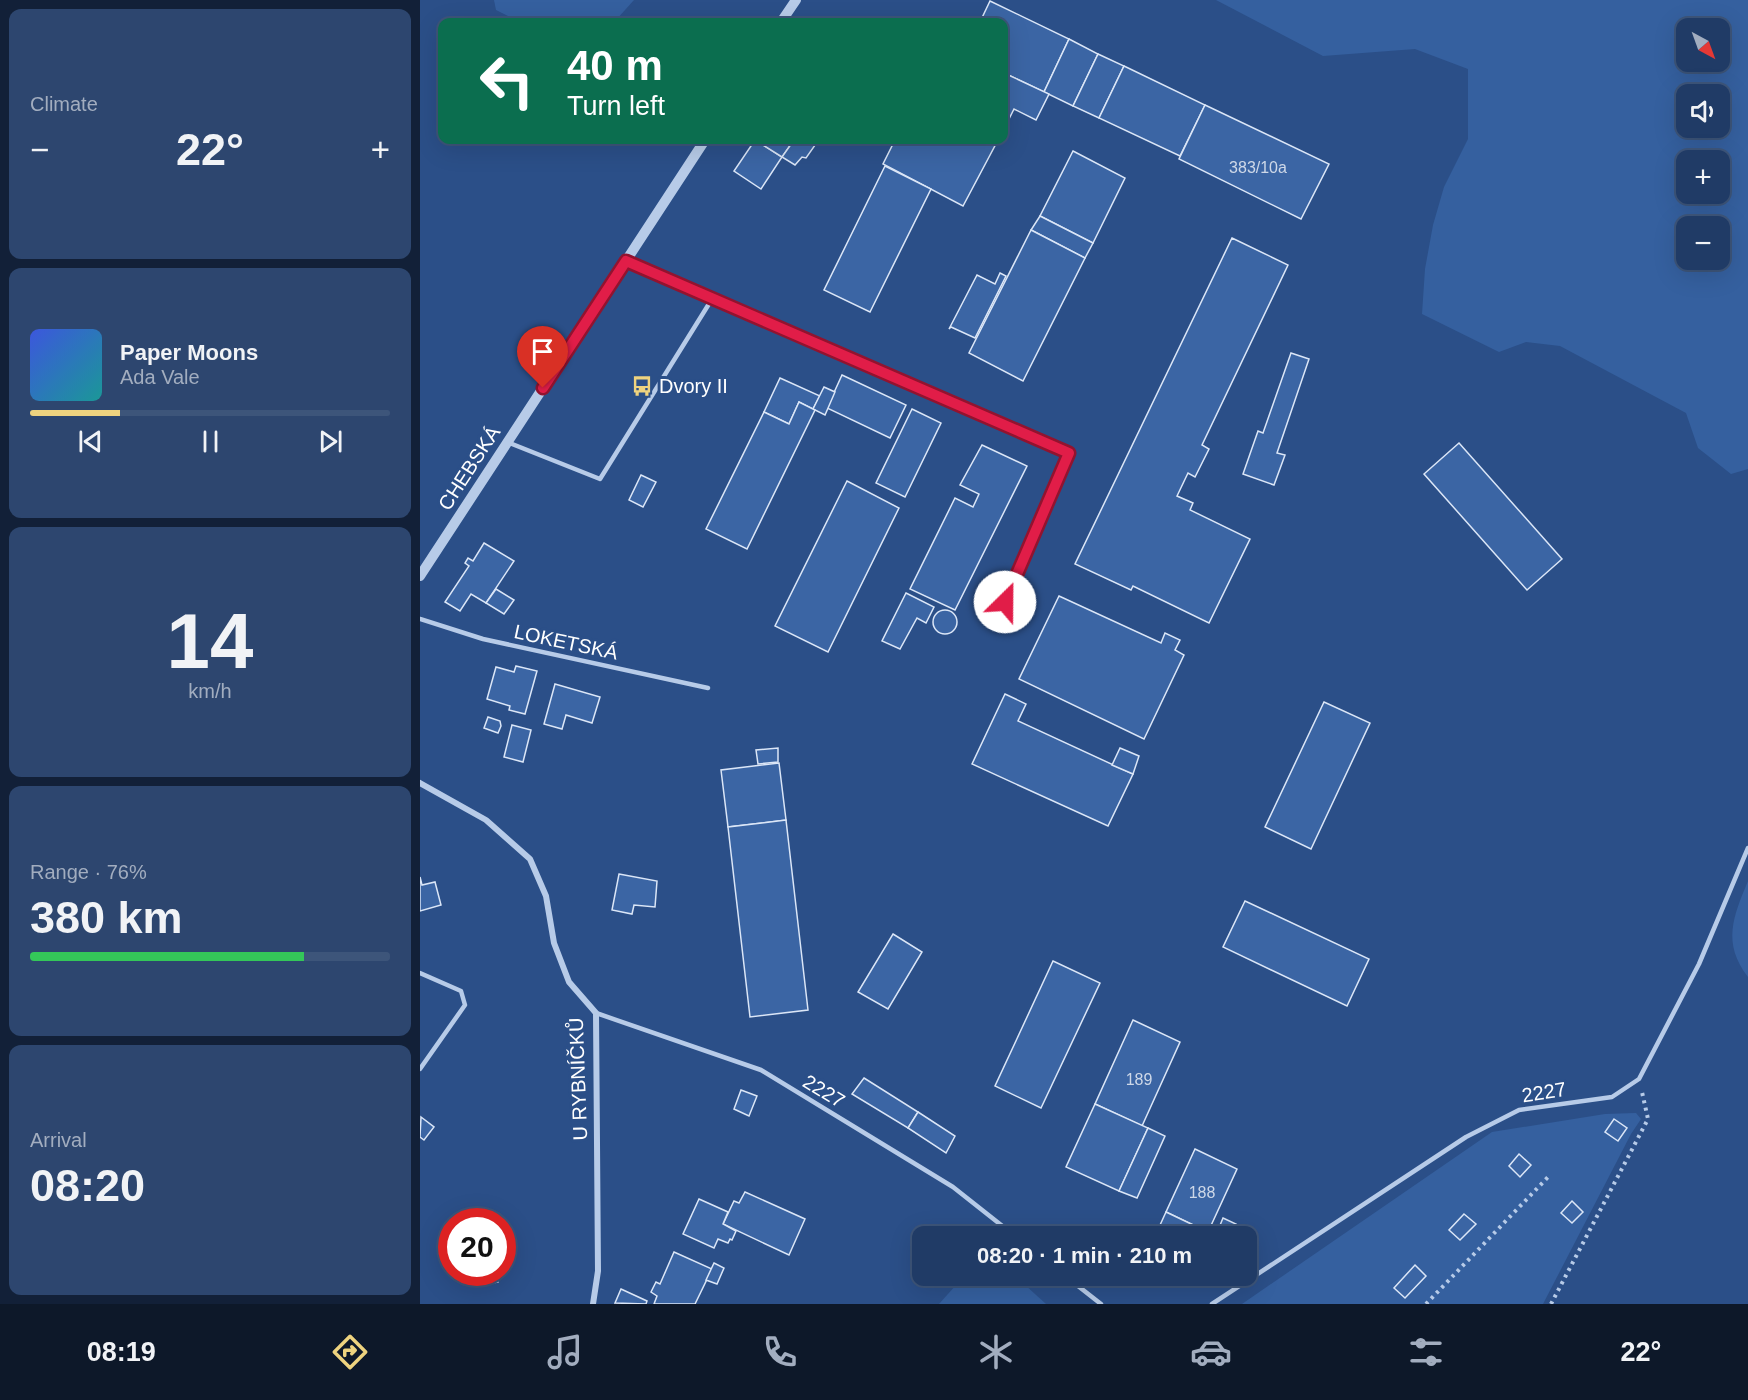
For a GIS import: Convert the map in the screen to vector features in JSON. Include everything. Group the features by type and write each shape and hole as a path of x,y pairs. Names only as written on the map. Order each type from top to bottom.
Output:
{"street":[{"path":"784,18 796,0"},
{"name":"CHEBSKÁ","path":"420,576 702,144"},
{"path":"626,261 1069,453"},
{"name":"U RYBNÍČKŮ","path":"420,783 486,819 530,859 546,896 554,943 569,982 596,1013 598,1271 593,1304"}],"lane":[{"path":"507,442 600,479 712,299"},
{"path":"1005,602 1069,453"},
{"name":"LOKETSKÁ","path":"420,619 483,639 708,688"},
{"name":"2227","path":"1212,1304 1466,1137 1519,1110 1612,1097 1639,1079 1699,964 1748,848"},
{"path":"420,973 461,991 465,1005 420,1070"},
{"name":"2227","path":"596,1013 761,1070 953,1187 1002,1226"},
{"path":"1078,1286 1101,1304"}],"path":[{"path":"1551,1304 1648,1119 1639,1079"},
{"path":"1426,1304 1550,1175"}],"shaded area":[{"path":"494,0 634,0 618,18 512,18 496,10"},
{"path":"1216,0 1748,0 1748,469 1731,474 1698,448 1686,413 1560,346 1526,342 1499,352 1422,314 1425,269 1433,225 1444,187 1468,139 1468,69 1415,49 1323,56"},
{"path":"1748,881 1748,977 1735,953 1733,930 1738,906"},
{"path":"1636,1113 1641,1119 1631,1134 1543,1304 1242,1304 1492,1132 1605,1114"},
{"path":"955,1286 1026,1286 1046,1304 939,1304"}],"building":[{"path":"990,1 1069,39 1044,92 1008,75 1008,18 982,18"},
{"path":"1069,39 1098,54 1073,106 1044,92"},
{"path":"1098,54 1124,66 1099,118 1073,106"},
{"path":"1124,66 1205,105 1180,156 1099,118"},
{"path":"1008,75 1049,94 1036,120 1014,109 1008,121"},
{"path":"1205,105 1329,164 1301,219 1179,159"},
{"path":"752,144 761,144 782,157 761,189 734,171"},
{"path":"761,144 791,144 782,157"},
{"path":"791,144 816,144 806,158 802,157 795,165 782,157"},
{"path":"893,144 996,144 963,206 883,164"},
{"path":"1073,151 1125,178 1093,243 1040,216"},
{"path":"885,166 931,189 870,312 824,290"},
{"path":"1040,216 1093,243 1085,258 1031,230"},
{"path":"1031,230 1085,258 1023,381 969,353"},
{"path":"1232,238 1288,265 1202,445 1209,449 1195,477 1188,473 1177,496 1193,503 1190,510 1250,539 1209,623 1133,586 1131,590 1075,564"},
{"path":"1000,273 1006,276 975,338 951,327 949,329 977,275 995,284"},
{"path":"1291,353 1309,359 1277,453 1285,455 1274,485 1243,474 1258,431 1263,433"},
{"path":"842,375 906,405 890,438 827,408"},
{"path":"780,378 820,396 813,409 799,402 789,424 764,412"},
{"path":"824,387 835,392 825,415 813,409"},
{"path":"799,402 815,410 747,549 706,529 764,412 789,424"},
{"path":"912,409 941,423 905,497 876,483"},
{"path":"1459,443 1562,559 1527,590 1424,474"},
{"path":"982,445 1027,466 955,610 910,589 955,498 973,507 979,494 960,485"},
{"path":"641,475 656,482 643,507 629,500"},
{"path":"847,481 899,508 828,652 775,626"},
{"path":"484,543 514,561 486,603 471,594 460,611 445,602 469,566 465,563 468,558 473,561"},
{"path":"496,589 514,600 504,614 486,603"},
{"path":"906,593 934,607 926,623 917,618 900,649 882,641"},
{"path":"1059,596 1161,643 1165,633 1180,640 1175,650 1184,655 1144,739 1019,679"},
{"path":"945,610 954,613 957,622 954,631 945,634 936,631 933,622 936,613"},
{"path":"516,666 537,671 525,714 509,710 510,706 487,699 496,667 514,672"},
{"path":"555,684 600,697 592,723 566,715 562,729 544,724"},
{"path":"1005,694 1026,704 1018,721 1133,774 1108,826 972,764"},
{"path":"1324,702 1370,723 1311,849 1265,827"},
{"path":"488,717 500,721 501,726 498,733 484,728"},
{"path":"512,725 531,730 523,762 504,757"},
{"path":"778,748 778,762 758,764 756,750"},
{"path":"1120,748 1139,756 1133,774 1112,765"},
{"path":"779,763 786,820 728,827 721,770"},
{"path":"786,820 808,1010 750,1017 728,827"},
{"path":"619,874 657,881 655,907 634,905 632,914 612,910"},
{"path":"420,877 422,885 435,882 441,905 420,911"},
{"path":"1245,901 1369,959 1347,1006 1223,947"},
{"path":"893,934 922,952 888,1009 858,992"},
{"path":"1053,961 1100,983 1041,1108 995,1086"},
{"path":"1133,1020 1180,1042 1142,1126 1095,1104"},
{"path":"864,1078 918,1112 908,1128 852,1094"},
{"path":"741,1090 757,1096 749,1116 734,1109"},
{"path":"1095,1104 1148,1128 1119,1191 1066,1167"},
{"path":"918,1112 955,1136 946,1153 908,1128"},
{"path":"421,1117 434,1127 424,1140 420,1137"},
{"path":"1614,1119 1627,1128 1618,1141 1605,1132"},
{"path":"1148,1128 1165,1136 1137,1198 1119,1191"},
{"path":"1195,1149 1237,1169 1211,1226 1195,1226 1166,1212"},
{"path":"1519,1154 1531,1165 1520,1177 1509,1166"},
{"path":"745,1192 805,1219 789,1255 723,1224 734,1201 739,1203"},
{"path":"699,1199 728,1212 723,1224 736,1231 728,1243 718,1239 714,1248 683,1234"},
{"path":"1572,1201 1583,1212 1572,1223 1561,1213"},
{"path":"1166,1212 1195,1226 1160,1226"},
{"path":"1464,1214 1476,1224 1460,1240 1449,1230"},
{"path":"1223,1218 1236,1224 1235,1226 1220,1226"},
{"path":"674,1252 712,1269 695,1304 654,1304 657,1296 651,1292 656,1282 660,1284"},
{"path":"714,1263 724,1268 717,1284 706,1280"},
{"path":"1415,1265 1426,1276 1405,1298 1394,1288"},
{"path":"621,1289 647,1301 646,1304 615,1303"}],"place":[{"name":"Dvory II","path":"642,386"}],"route":[{"path":"543,388 626,261 1069,453 1005,602"}]}
